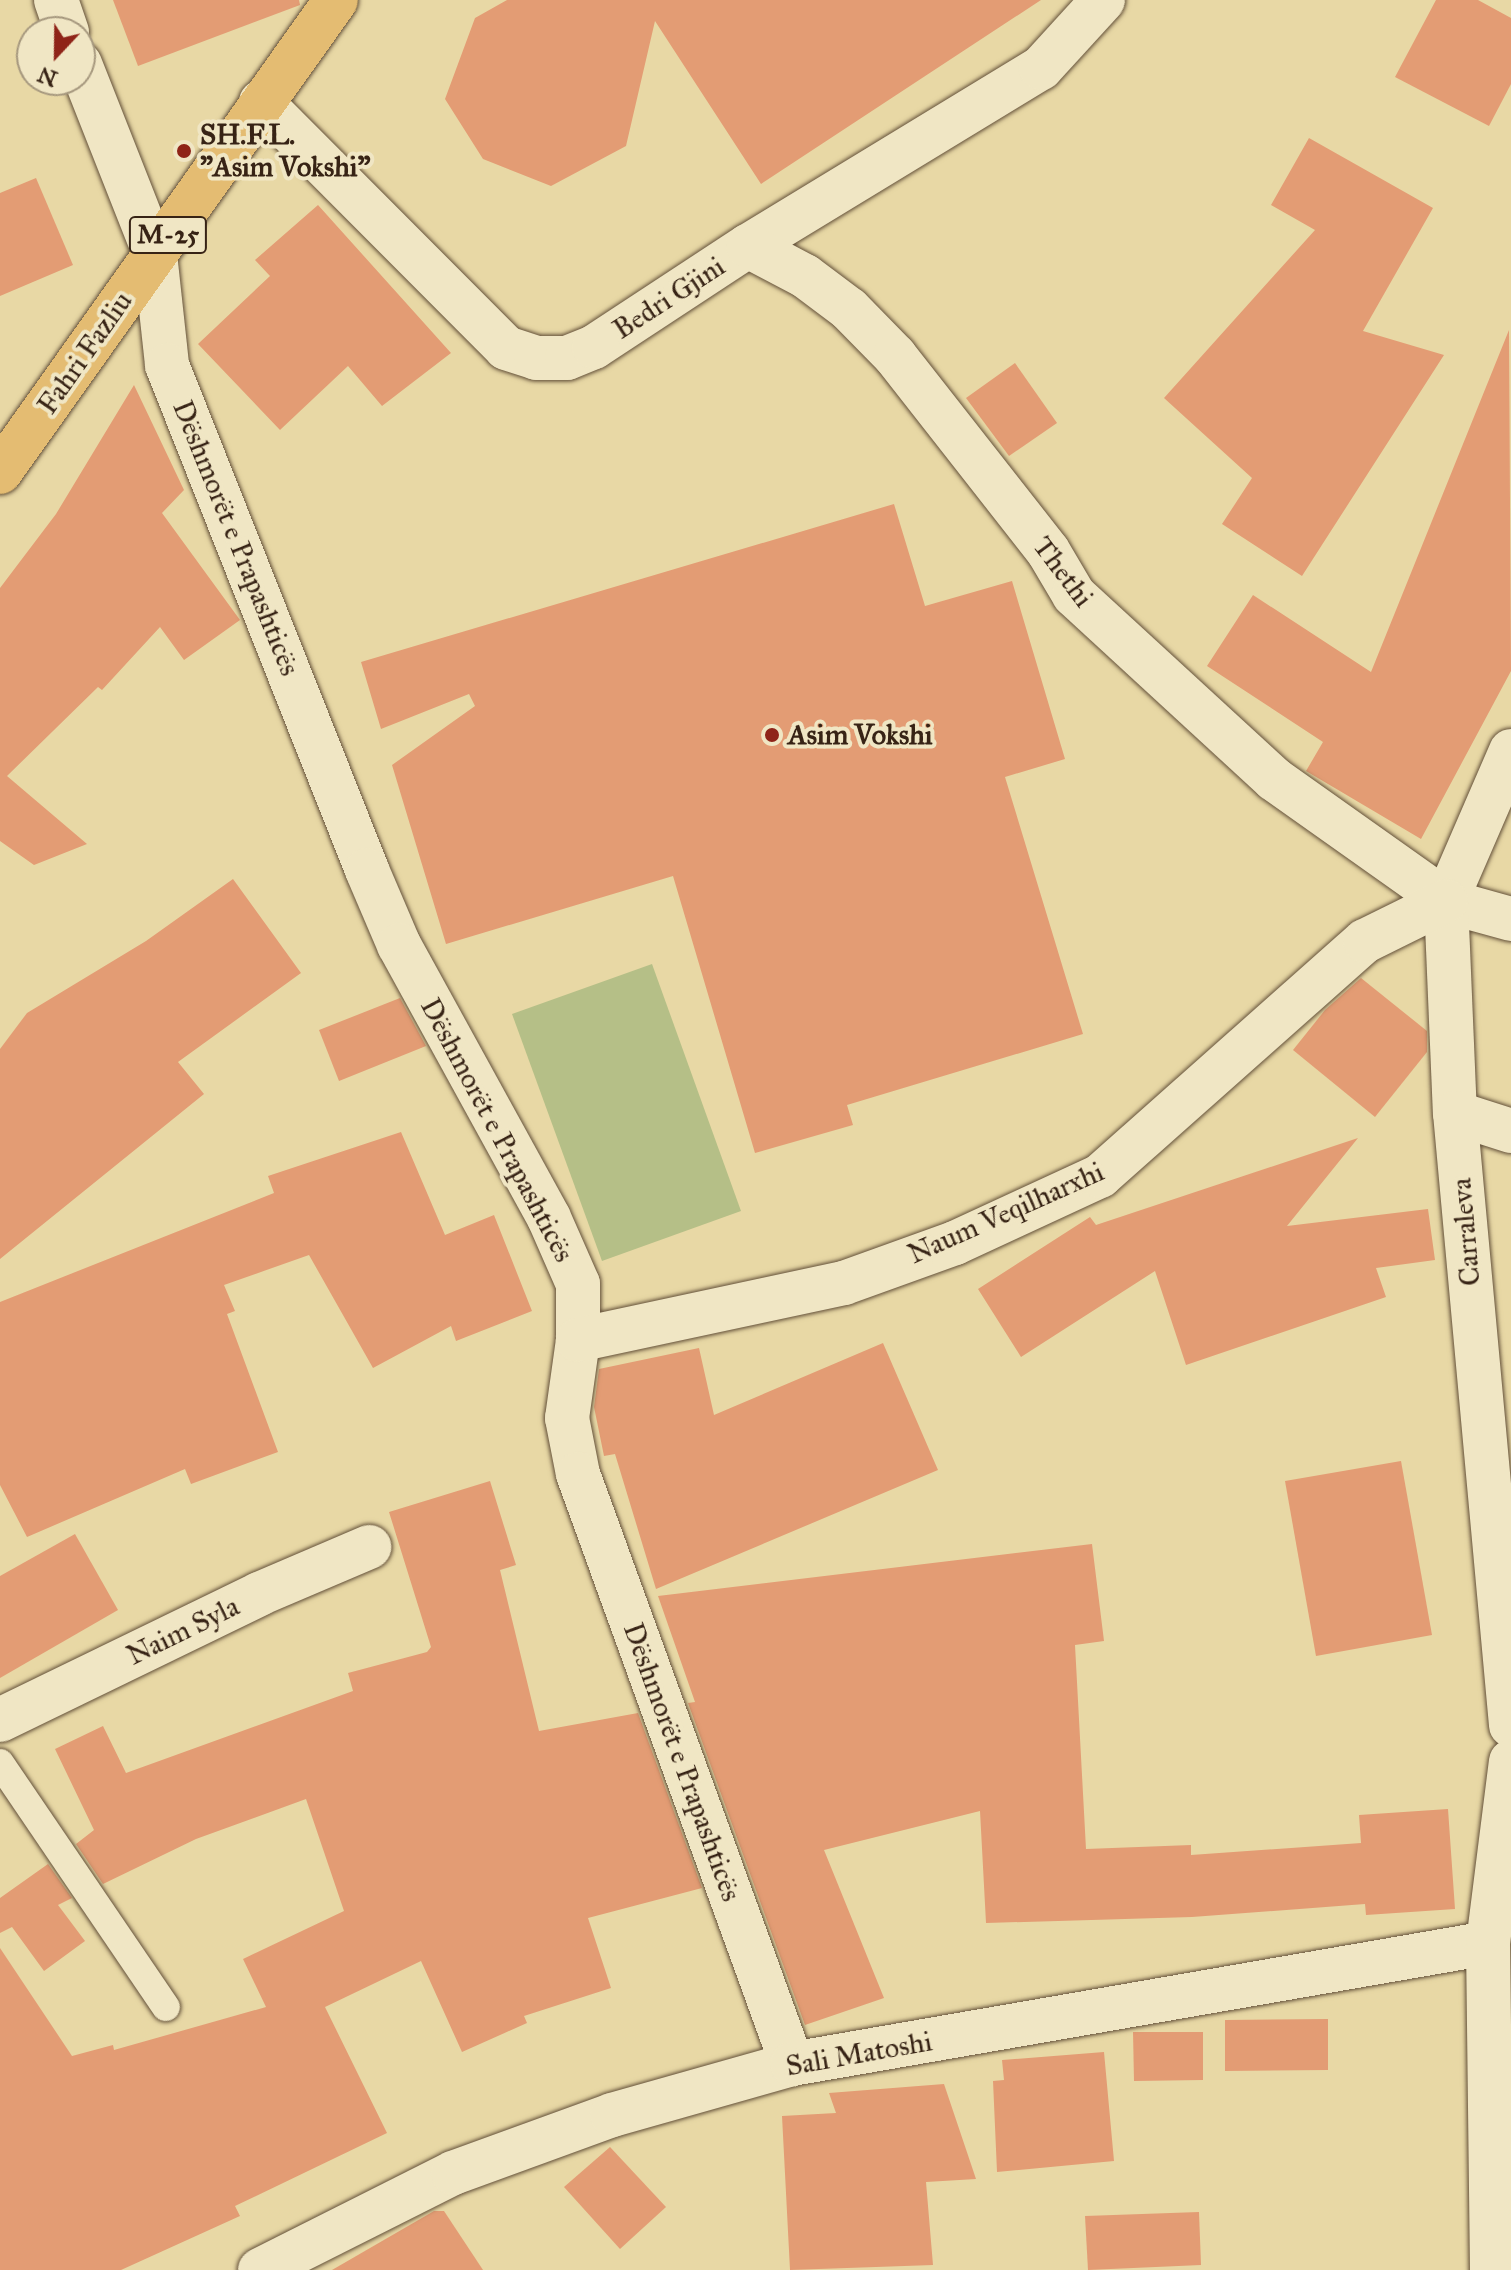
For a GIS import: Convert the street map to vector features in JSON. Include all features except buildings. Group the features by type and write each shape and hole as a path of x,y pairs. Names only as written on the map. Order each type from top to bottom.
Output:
{"main road":[{"name":"Fahri Fazliu","path":"0,472 336,0"}],"street":[{"name":"Bedri Gjini","path":"261,102 506,348 536,358 567,358 594,347 748,246 1041,68 1103,0"},
{"name":"Dëshmorët e Prapashticës","path":"93,96 155,254 167,365 399,945 561,1244 578,1284 578,1340 567,1418 578,1474 792,2064"},
{"name":"Thethi","path":"748,246 805,276 849,309 895,356 1048,551 1074,595 1274,779 1446,901 1511,919"},
{"name":"Carraleva","path":"1511,751 1446,901 1455,1113 1511,1725"},
{"name":"Naum Veqilharxhi","path":"578,1340 844,1283 955,1243 1100,1176 1365,941 1446,901"},
{"path":"1455,1113 1511,1131"},
{"name":"Naim Syla","path":"0,1720 259,1594 369,1547"},
{"path":"1492,2270 1488,1943 1511,1761"},
{"name":"Sali Matoshi","path":"260,2270 453,2173 612,2115 792,2064 1488,1943"}],"lane":[{"path":"0,1763 166,2007"}],"green space":[{"path":"652,964 741,1211 602,1261 512,1014"}],"place":[{"name":"SH.F.L. \"Asim Vokshi\"","path":"184,151"},
{"name":"Asim Vokshi","path":"772,735"}]}
